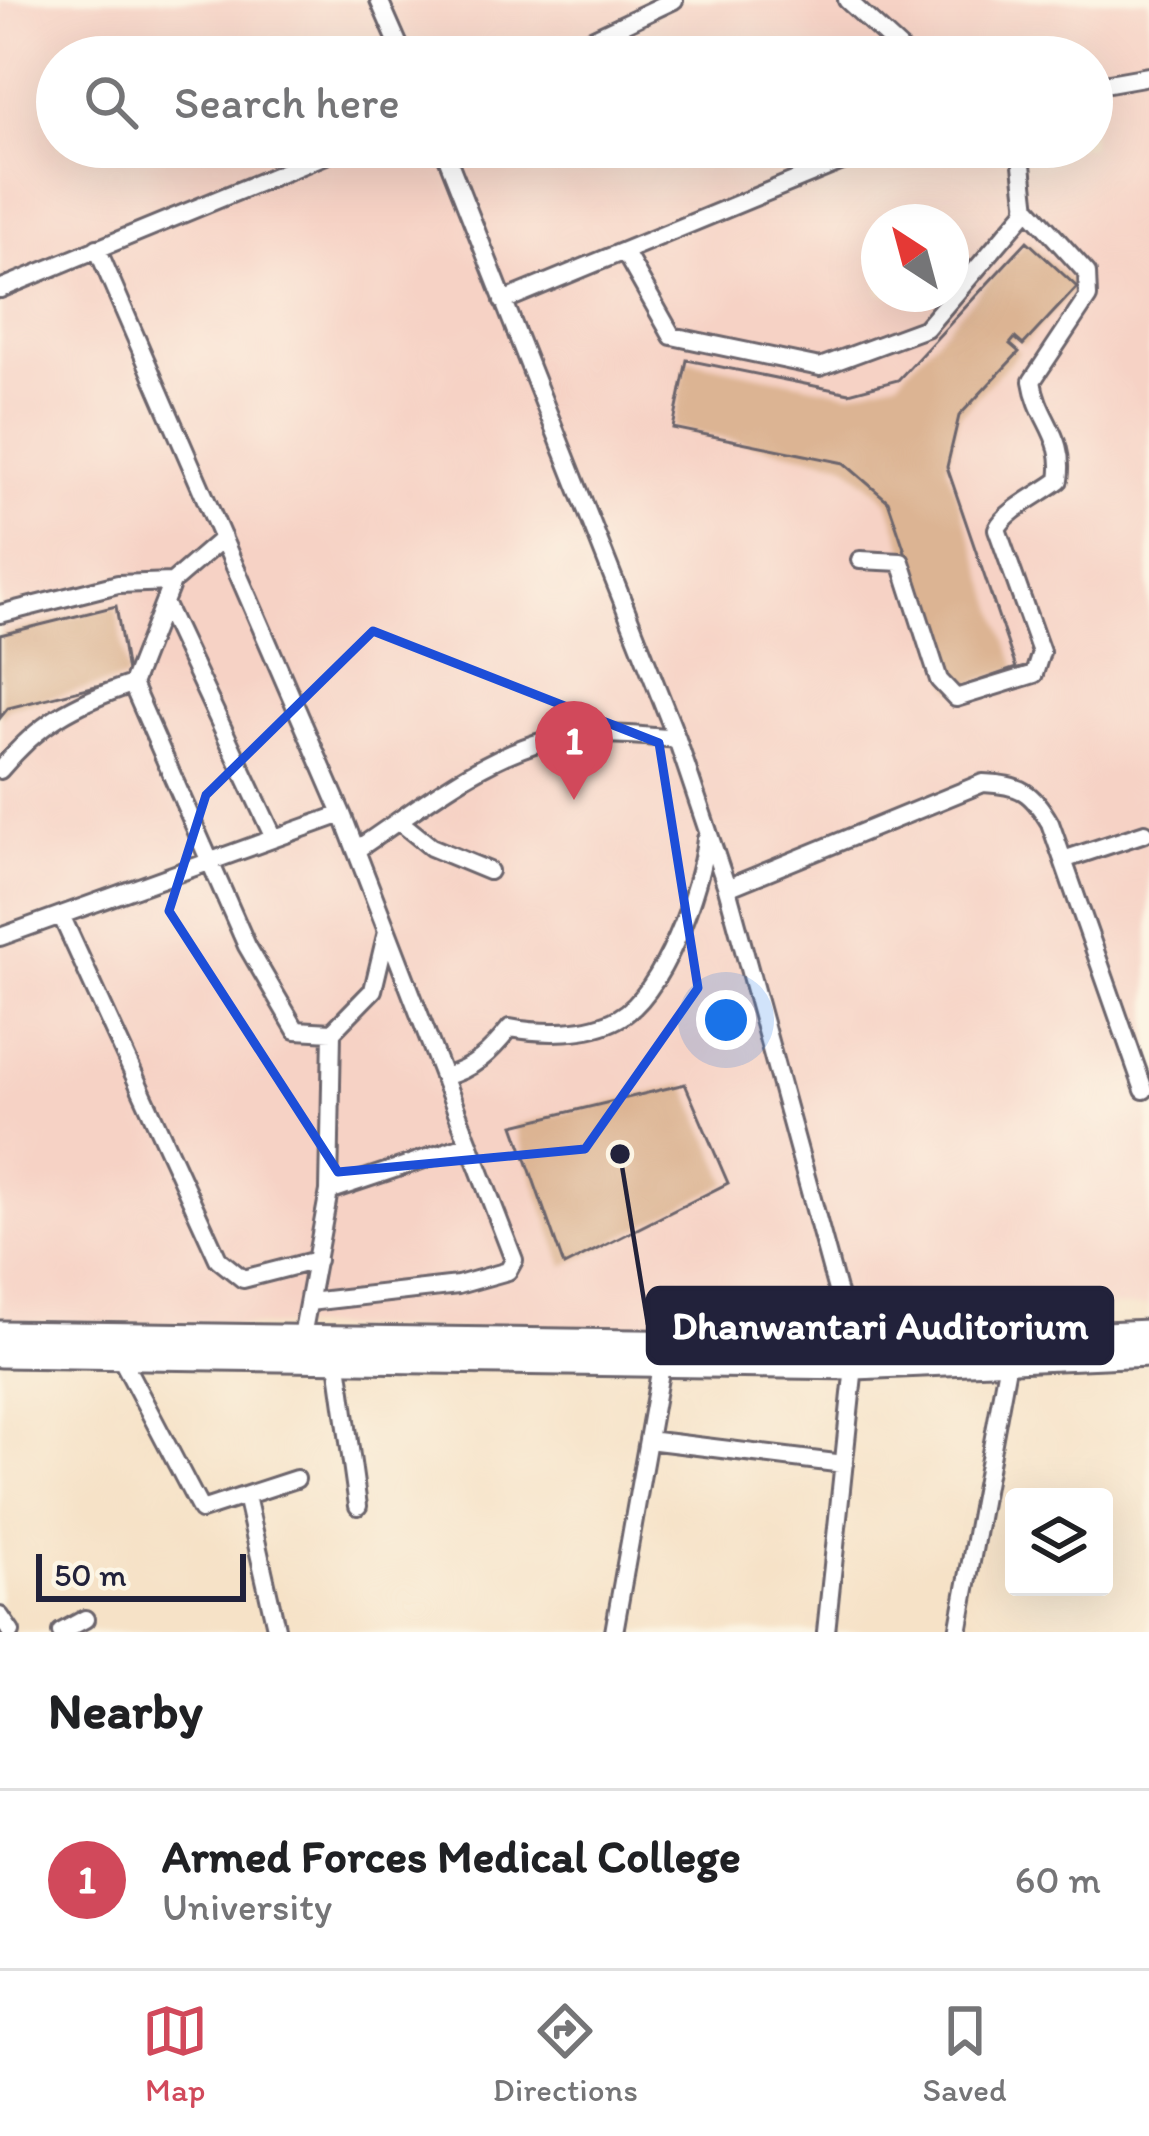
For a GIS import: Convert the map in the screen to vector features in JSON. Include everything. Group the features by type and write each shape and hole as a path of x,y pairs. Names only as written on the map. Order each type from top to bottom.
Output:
{"street":[{"path":"0,1344 855,1356 1149,1343"}],"lane":[{"path":"379,0 395,36"},
{"path":"598,36 674,0"},
{"path":"847,0 886,36"},
{"path":"1113,82 1149,76"},
{"path":"0,289 293,168"},
{"path":"451,168 677,739 727,888 855,1356 826,1632"},
{"path":"503,301 825,168"},
{"path":"625,250 672,336 820,367 926,328 1027,211 1022,168"},
{"path":"860,560 901,562 939,680 956,698 1034,674 1041,652 998,529 1004,516 1059,479 1062,462 1057,437 1035,404 1032,381 1088,297 1087,273 1026,206"},
{"path":"97,248 342,814 514,1260 508,1271 458,1285 309,1302"},
{"path":"223,538 172,582 132,684 247,946 296,1030 332,1032"},
{"path":"0,614 118,584 172,582"},
{"path":"164,603 274,838"},
{"path":"0,770 29,735 78,702 132,684"},
{"path":"356,850 497,760 549,740 625,734 677,739"},
{"path":"727,888 983,783 1011,784 1035,797 1050,823 1144,1090"},
{"path":"0,937 342,814"},
{"path":"399,821 430,848 489,871"},
{"path":"443,1076 464,1072 492,1051 510,1028 550,1035 618,1018 643,996 679,936 703,869 707,828"},
{"path":"1064,860 1145,832"},
{"path":"61,915 218,1259 243,1279 317,1259"},
{"path":"358,1506 309,1302 329,1192 332,1032 373,990 387,930"},
{"path":"329,1192 469,1144"},
{"path":"115,1346 202,1510 296,1480"},
{"path":"958,1632 1010,1347"},
{"path":"614,1632 664,1353"},
{"path":"648,1440 844,1464"},
{"path":"246,1496 278,1632"},
{"path":"0,1616 11,1632"},
{"path":"62,1632 85,1619"}],"highlighted area":[{"path":"373,631 659,743 698,988 585,1149 338,1172 169,911 206,795"}],"shaded area":[{"path":"0,0 1149,0 1149,1306 845,1313 660,1332 0,1322"}],"building":[{"path":"1027,241 1077,287 1023,345 1015,338 1010,344 1019,352 959,416 947,467 1016,668 952,690 888,501 844,463 673,428 687,360 849,393 898,380 961,312 969,312 969,303"},
{"path":"116,606 128,678 8,708 0,718 0,635"},
{"path":"685,1084 728,1183 564,1266 514,1125"}],"place":[{"name":"Armed Forces Medical College","path":"574,800"},
{"name":"Dhanwantari Auditorium","path":"620,1154"}]}
